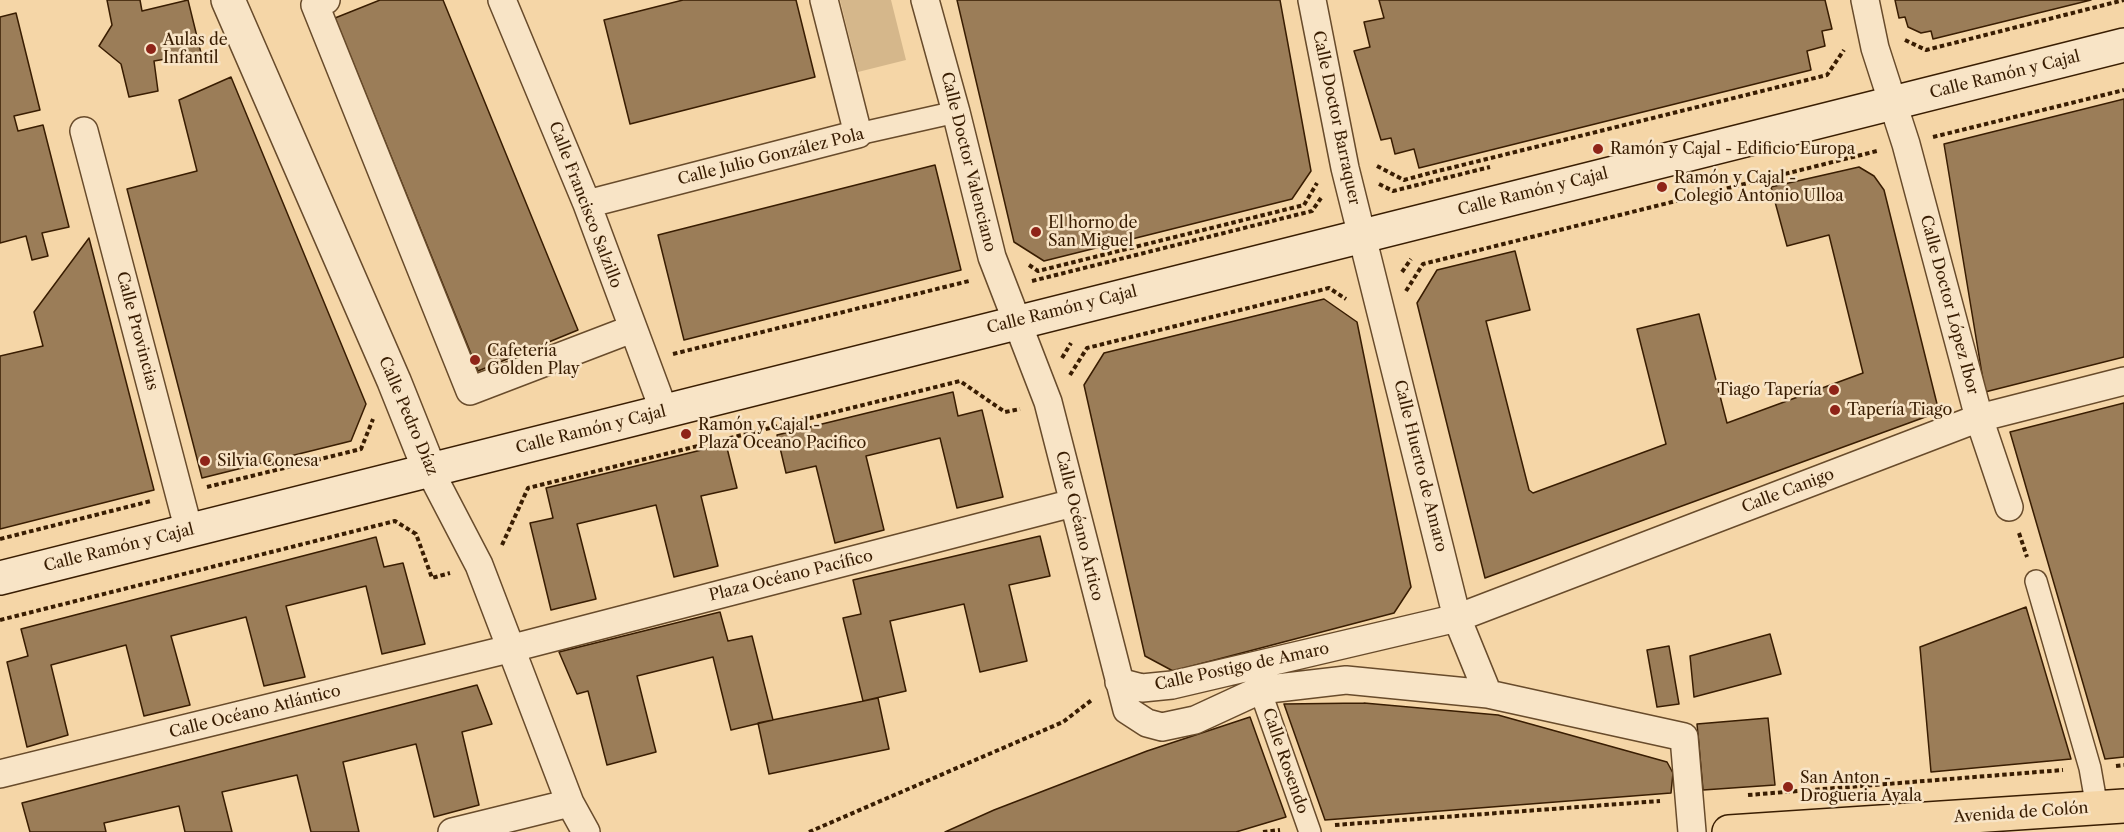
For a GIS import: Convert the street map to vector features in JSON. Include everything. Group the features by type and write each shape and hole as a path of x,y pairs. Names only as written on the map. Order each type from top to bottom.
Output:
{"main road":[{"name":"Calle Pedro Díaz","path":"228,0 394,381 430,471"},
{"name":"Calle Ramón y Cajal","path":"0,578 2124,45"},
{"name":"Avenida de Colón","path":"1729,832 2000,823 2110,807"}],"street":[{"path":"326,0 315,5 470,391 632,329"},
{"name":"Calle Francisco Salzillo","path":"502,0 587,204 664,411"},
{"path":"824,0 858,134"},
{"name":"Calle Doctor Valenciano","path":"925,0 993,260 1018,321"},
{"name":"Calle Doctor Barraquer","path":"1312,0 1346,175 1362,235"},
{"name":"Calle Doctor López Ibor","path":"1865,0 1873,37 1906,144 1979,418 2009,507"},
{"name":"Calle Julio González Pola","path":"587,204 858,134 956,112"},
{"name":"Calle Provincias","path":"84,130 189,531"},
{"name":"Calle Huerto de Amaro","path":"1362,235 1457,618 1488,694"},
{"name":"Calle Océano Ártico","path":"1018,321 1048,402 1127,710 1147,723 1162,727 1195,720 1260,690"},
{"name":"Calle Canigo","path":"1457,618 1979,418 2124,381"},
{"name":"Calle Pedro Díaz","path":"430,471 479,565 509,649 570,803 586,832"},
{"name":"Plaza Océano Pacífico","path":"509,649 1073,503"},
{"name":"Avenida de Colón","path":"2036,581 2090,768 2110,807"},
{"name":"Calle Postigo de Amaro","path":"1119,682 1142,688 1172,685 1457,618"},
{"name":"Calle Océano Atlántico","path":"0,774 509,649"},
{"path":"1260,690 1346,680 1488,694 1684,737 1692,832"},
{"name":"Calle Rosendo","path":"1260,690 1310,832"},
{"path":"452,832 570,803"}],"path":[{"path":"993,260 1000,262 1029,282 1312,211 1327,187 1369,162 1404,180 1827,75 1848,43 1891,33 1926,50 2124,0"},
{"path":"1065,384 1087,348 1329,288 1358,308 1380,303 1403,297 1424,264 2124,90"},
{"path":"645,361 969,281 974,262 993,260 1011,252 1038,271 1304,205 1323,173 1367,177 1393,191 1500,164"},
{"path":"500,550 528,488 960,381 1005,412"},
{"path":"2009,507 2036,581"},
{"path":"0,620 394,521 416,534 432,578"},
{"path":"809,832 1063,722 1119,682"}],"shaded area":[{"path":"840,0 891,0 906,60 858,72"}],"building":[{"name":"Aulas de Infantil","path":"107,0 140,0 142,11 188,0 201,53 154,61 158,91 129,97 121,64 99,46 112,25"},
{"path":"380,0 443,0 578,330 478,371 335,18"},
{"path":"683,0 796,0 815,77 630,124 604,20"},
{"path":"957,0 1280,0 1311,171 1292,199 1044,261 1014,242"},
{"path":"1379,0 1825,0 1832,29 1822,31 1825,46 1807,51 1811,70 1419,168 1414,149 1395,154 1391,138 1381,140 1354,51 1370,47 1364,22 1384,18"},
{"path":"1895,0 2091,0 1933,39 1931,31 1921,33 1908,27 1905,17 1899,18"},
{"path":"16,13 40,110 14,116 18,131 43,125 69,227 42,233 48,256 32,260 26,236 0,243 0,17"},
{"path":"231,77 366,404 351,441 202,478 127,189 197,171 179,100"},
{"path":"2124,99 2124,357 1985,392 1944,144"},
{"path":"935,165 961,270 684,340 658,235"},
{"path":"1859,167 1874,176 1884,190 1939,412 1485,578 1417,303 1437,270 1515,251 1530,310 1486,321 1529,490 1533,493 1666,444 1637,329 1699,314 1727,423 1863,373 1829,235 1787,246 1771,187"},
{"path":"89,238 154,490 0,529 0,356 43,346 34,312"},
{"path":"1324,299 1357,322 1411,587 1394,613 1173,671 1145,656 1084,385 1104,353"},
{"path":"953,392 958,416 982,410 1003,497 957,508 940,438 866,456 884,530 835,543 816,466 786,473 777,435"},
{"path":"2124,403 2124,757 2105,759 2010,432"},
{"path":"726,444 737,488 701,496 718,566 674,577 656,505 577,524 596,599 551,610 530,523 553,518 546,488"},
{"path":"1040,536 1050,576 1009,585 1027,661 980,672 964,604 890,621 906,691 863,701 843,618 861,614 853,580"},
{"path":"376,537 384,567 403,563 425,644 382,654 366,586 286,606 305,677 264,686 246,617 171,636 190,705 144,716 126,645 51,665 68,735 27,747 7,662 28,656 21,629"},
{"path":"2026,607 2071,759 1931,772 1920,647"},
{"path":"720,612 728,641 752,636 773,720 731,730 713,657 637,676 656,752 607,765 588,691 577,694 559,652"},
{"path":"1770,634 1781,674 1694,697 1690,656"},
{"path":"1669,646 1679,704 1657,707 1647,650"},
{"path":"477,685 492,724 462,732 479,805 434,817 416,744 343,762 359,832 311,832 297,775 222,792 232,832 185,832 179,806 104,823 106,832 30,832 22,803"},
{"path":"878,698 889,749 769,774 758,723"},
{"path":"1364,703 1498,715 1667,762 1673,773 1671,793 1325,820 1284,704"},
{"path":"1250,717 1286,817 1236,832 945,832 994,810 1147,751"},
{"path":"1768,718 1775,785 1703,790 1697,724"}],"place":[{"name":"Aulas de Infantil","path":"151,49"},
{"name":"Ramón y Cajal - Edificio Europa","path":"1598,149"},
{"name":"Ramón y Cajal - Colegio Antonio Ulloa","path":"1662,187"},
{"name":"El horno de San Miguel","path":"1036,232"},
{"name":"Cafetería Golden Play","path":"475,360"},
{"name":"Tiago Tapería","path":"1834,390"},
{"name":"Tapería Tiago","path":"1835,410"},
{"name":"Ramón y Cajal - Plaza Oceano Pacifico","path":"686,434"},
{"name":"Silvia Conesa","path":"205,461"},
{"name":"San Anton - Drogueria Ayala","path":"1788,787"}]}
